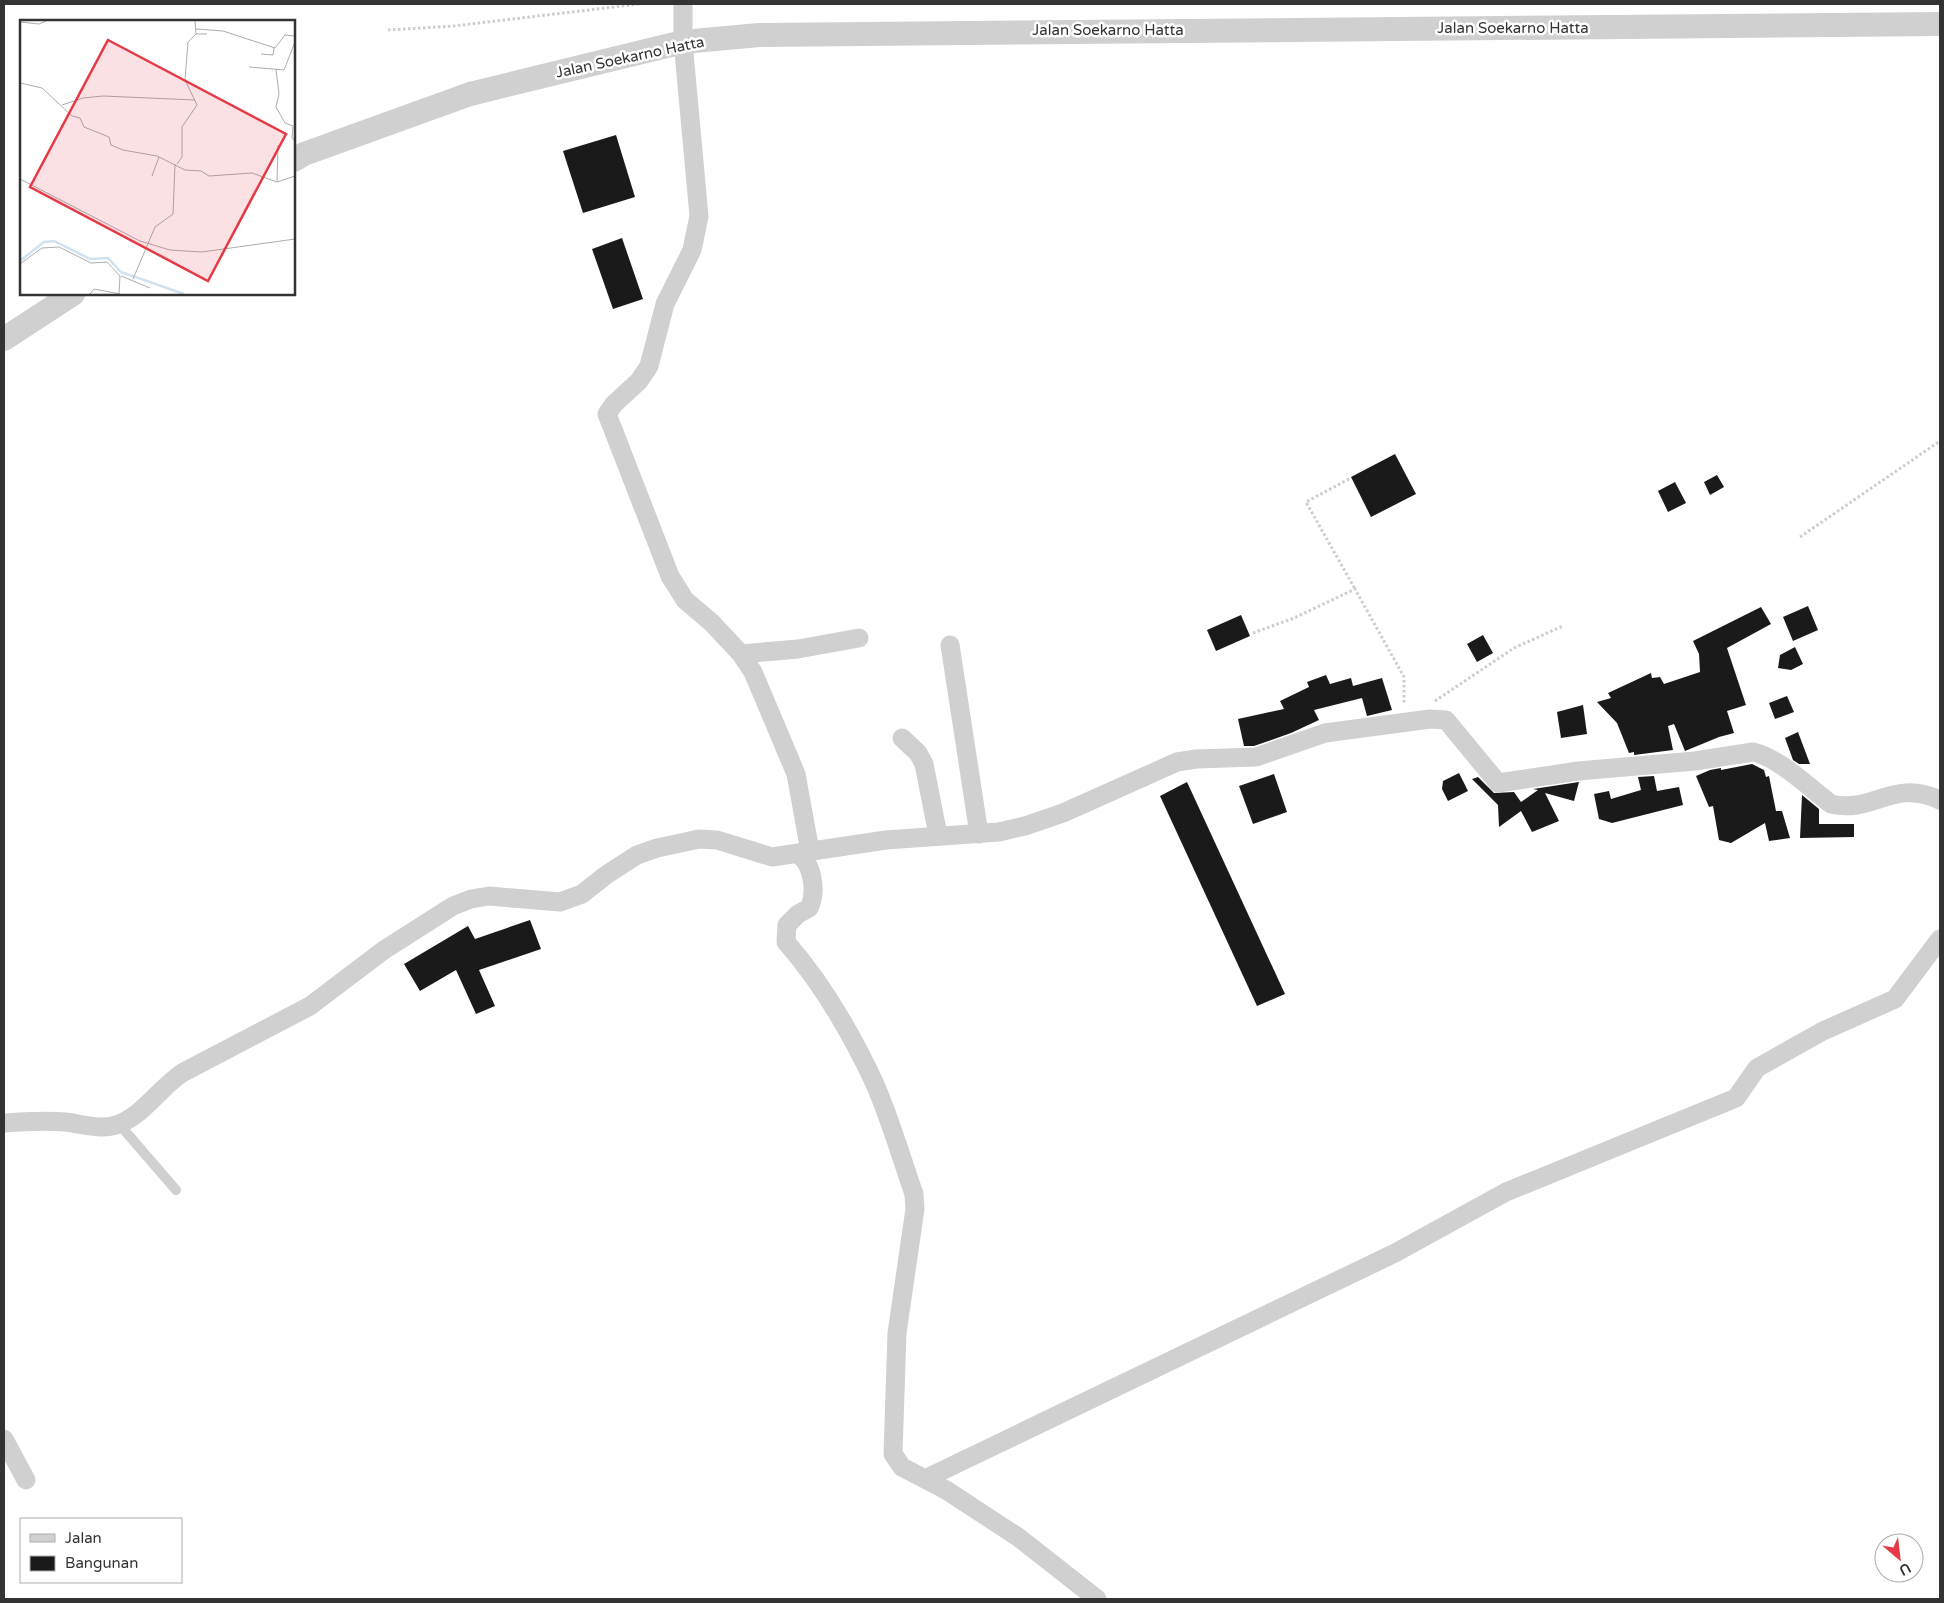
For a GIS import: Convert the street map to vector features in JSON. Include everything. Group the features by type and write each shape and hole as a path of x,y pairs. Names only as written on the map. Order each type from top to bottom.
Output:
{"street":[{"path":"684,4 683,42 699,216 692,250 665,304 649,366 639,381 614,404 607,414 670,576 685,600 712,623 742,654 760,686 796,774 804,852 810,866 812,899 809,908 798,914 787,925 786,942 798,956 846,1027 870,1075 914,1194 915,1209 897,1334 893,1454 902,1467 931,1482 1018,1537 1097,1599"},
{"name":"Jalan Soekarno Hatta","path":"295,160 470,94 683,42 759,34 1940,24"},
{"path":"4,339 71,295"},
{"path":"742,654 798,649 859,638"},
{"path":"950,645 979,834"},
{"path":"4,1123 65,1122 105,1127 119,1124 141,1110 168,1083 182,1073 310,1006 384,950 453,906 471,898 490,896 560,902 582,894 606,875 637,855 657,848 699,839 717,840 772,857 938,836 979,834 1026,826 1063,813 1177,762 1196,759 1256,757 1325,733 1430,719 1446,720 1498,782 1578,771 1695,762 1752,752 1760,754 1778,764 1831,804 1841,806 1861,805 1897,792 1908,791 1940,800"},
{"path":"902,738 918,753 924,764 938,836"},
{"path":"931,1482 931,1476 1395,1253 1506,1192 1736,1098 1757,1068 1822,1031 1895,999 1940,939"},
{"path":"4,1439 26,1480"}],"lane":[{"path":"119,1124 176,1190"}],"path":[{"path":"388,30 454,26 639,4"},
{"path":"1800,538 1940,441"},
{"path":"1349,480 1306,502 1404,677 1404,723"},
{"path":"1252,633 1294,618 1355,589"},
{"path":"1433,703 1514,648 1563,626"}],"building":[{"path":"616,135 635,197 583,213 563,151"},
{"path":"622,238 643,299 613,309 592,249"},
{"path":"1395,454 1416,494 1371,517 1351,477"},
{"path":"1717,475 1724,487 1710,495 1704,482"},
{"path":"1675,482 1686,503 1668,512 1658,491"},
{"path":"1808,606 1818,630 1793,641 1783,617"},
{"path":"1761,607 1771,624 1727,648 1746,705 1727,711 1734,733 1685,751 1674,724 1668,726 1673,750 1634,755 1634,752 1629,753 1617,723 1597,702 1611,698 1608,693 1651,673 1652,678 1660,677 1664,684 1700,672 1699,654 1693,641"},
{"path":"1241,615 1250,636 1216,651 1207,630"},
{"path":"1483,635 1493,653 1477,662 1467,644"},
{"path":"1795,647 1803,664 1791,670 1778,668 1780,655"},
{"path":"1326,675 1330,684 1351,678 1353,686 1382,678 1392,710 1367,716 1362,698 1314,710 1319,720 1291,733 1254,746 1244,746 1238,719 1284,709 1280,701 1309,687 1307,682"},
{"path":"1787,696 1794,712 1775,719 1769,703"},
{"path":"1583,705 1587,734 1561,738 1557,712"},
{"path":"1798,732 1810,764 1799,764 1793,760 1785,738"},
{"path":"1752,764 1764,770 1766,777 1769,776 1776,811 1782,811 1790,838 1769,841 1765,823 1731,843 1719,840 1713,806 1709,807 1696,776 1710,770 1721,768 1721,770"},
{"path":"1459,773 1468,791 1448,801 1442,789 1443,781"},
{"path":"1274,774 1287,812 1253,824 1239,786"},
{"path":"1654,776 1657,791 1679,787 1683,805 1612,823 1599,819 1594,794 1609,791 1611,799 1641,790 1638,777"},
{"path":"1478,777 1494,793 1514,792 1521,802 1538,790 1533,789 1579,782 1574,801 1545,793 1559,821 1532,832 1521,811 1499,827 1498,805 1472,779"},
{"path":"1187,782 1285,994 1257,1006 1160,796"},
{"path":"1802,795 1819,809 1819,824 1854,824 1854,837 1800,838"},
{"path":"530,920 541,949 479,970 495,1006 476,1014 456,970 420,991 404,964 468,926 475,939"}]}
